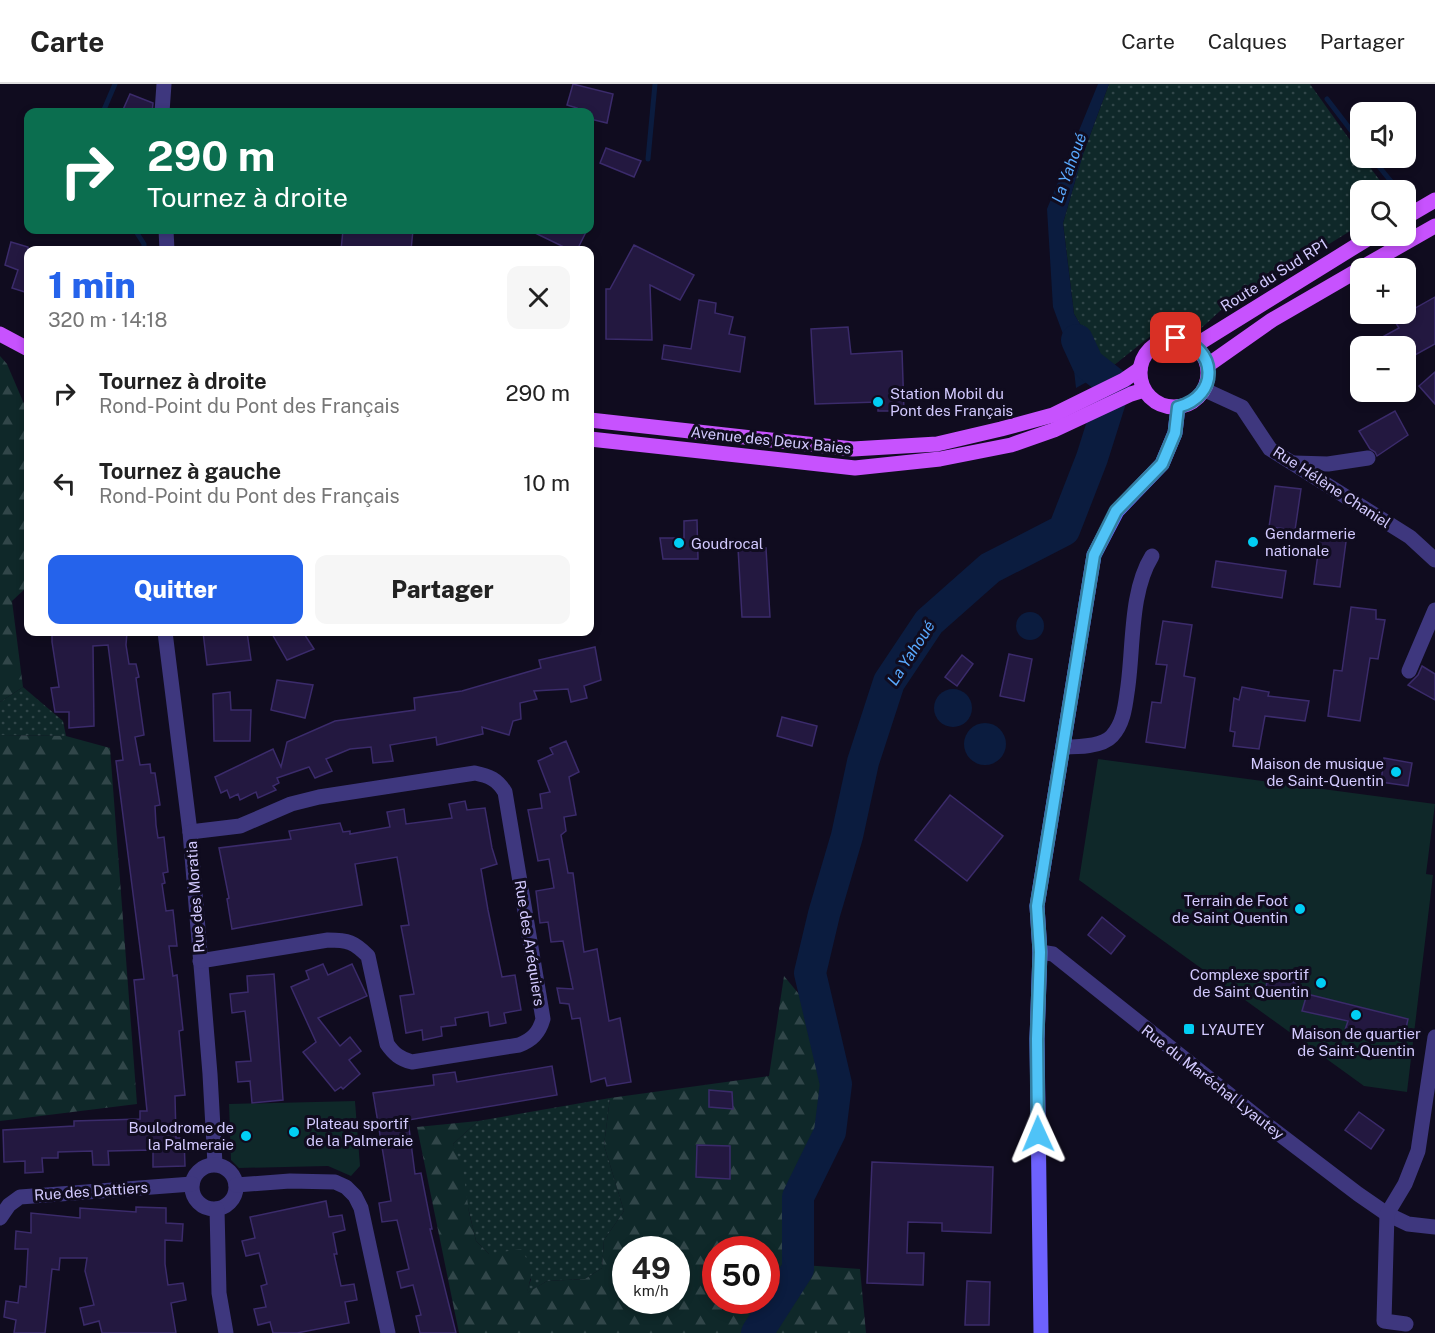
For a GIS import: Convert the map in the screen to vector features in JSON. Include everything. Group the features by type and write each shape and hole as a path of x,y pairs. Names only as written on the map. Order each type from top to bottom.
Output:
{"main road":[{"path":"1416,211 1435,200"},
{"path":"1380,258 1435,226"},
{"name":"Route du Sud RP1","path":"1196,345 1356,246"},
{"path":"1208,365 1272,320 1350,275"},
{"path":"0,328 24,335"},
{"path":"0,334 24,348"},
{"path":"1053,423 1133,388 1148,350 1156,343 1166,339 1186,340 1196,345 1208,365 1209,372 1205,390 1189,404 1178,407 1159,404 1133,388"},
{"path":"1041,1333 1037,1039 1040,952 1037,906 1094,555 1116,511 1162,464 1175,433 1178,407"},
{"name":"Avenue des Deux Baies","path":"594,420 853,449 936,444 1001,429 1053,423"},
{"name":"Avenue des Deux Baies","path":"594,439 855,468 940,459 1011,445 1053,423"}],"street":[{"path":"162,108 164,84"},
{"name":"Rue Hélène Chaniel","path":"1205,390 1242,407 1270,449 1410,537 1435,560"},
{"path":"1292,463 1328,464 1368,458"},
{"path":"1063,747 1087,747 1111,738 1124,715 1130,680 1134,618 1143,570 1152,556"},
{"path":"1409,671 1435,610"},
{"name":"Rue des Moratia","path":"166,636 190,832 215,1164"},
{"name":"Rue des Aréquiers","path":"190,832 240,826 291,804 319,797 475,773 488,776 499,782 505,792 543,1019 534,1037 519,1045 412,1062 401,1059 392,1052 387,1044 368,956 359,947 345,940 328,940 200,961"},
{"name":"Rue du Maréchal Lyautey","path":"1040,952 1053,954 1270,1127 1387,1214 1408,1224 1435,1227"},
{"path":"1406,1324 1384,1321 1387,1214 1405,1184 1418,1151 1435,1037"},
{"path":"215,1164 227,1168 235,1178 236,1185 236,1191 229,1203 217,1209 198,1202 192,1191 197,1172 215,1164"},
{"path":"236,1185 290,1181 335,1182 346,1187 355,1196 361,1208 388,1333"},
{"name":"Rue des Dattiers","path":"0,1218 9,1205 20,1197 192,1184"},
{"path":"217,1209 219,1293 226,1333"}],"green space":[{"path":"1109,84 1310,84 1350,140 1350,168 1370,168 1380,180 1350,180 1350,231 1220,311 1195,334 1158,330 1108,370 1074,314 1063,223 1083,154"},
{"path":"0,356 7,364 24,404 24,590 12,601 23,687 0,702"},
{"path":"23,687 63,721 66,736 0,735 0,702"},
{"path":"0,735 66,736 110,748 137,1104 0,1121"},
{"name":"Complexe sportif de Saint Quentin","path":"1098,759 1435,804 1426,874 1433,875 1407,1092 1364,1086 1079,880"},
{"path":"784,976 808,1005 828,1087 816,1140 791,1200 788,1264 860,1269 866,1333 459,1333 417,1127 478,1121 453,1144 463,1170 476,1241 489,1254 521,1249 531,1270 527,1293 547,1281 585,1279 602,1268 604,1240 624,1211 604,1145 610,1098 769,1076"},
{"path":"610,1098 604,1145 624,1211 604,1240 602,1268 585,1279 547,1281 526,1294 531,1279 489,1254 476,1241 453,1144 478,1121"},
{"name":"Plateau sportif de la Palmeraie","path":"355,1101 360,1166 351,1176 328,1166 239,1168 231,1160 229,1104"}],"water":[{"path":"1098,84 1109,84 1083,154 1063,223 1074,314 1108,370 1076,388 1073,361 1053,307 1047,209"},
{"path":"1030,612 1040,616 1044,626 1040,636 1030,640 1020,636 1016,626 1020,616"},
{"path":"953,689 966,695 972,708 966,721 953,727 940,721 934,708 940,695"},
{"path":"985,723 1000,729 1006,744 1000,759 985,765 970,759 964,744 970,729"}],"building":[{"path":"573,84 613,94 607,123 594,120 594,108 577,108 567,105"},
{"path":"130,94 153,103 152,108 124,108"},
{"path":"606,148 641,161 634,177 600,163"},
{"path":"343,234 413,234 411,246 341,246"},
{"path":"537,234 585,234 579,246 562,246"},
{"path":"11,242 25,246 24,292 12,288 18,270 5,265"},
{"path":"634,245 694,275 680,300 650,285 652,340 606,339 606,289 610,289"},
{"path":"1435,297 1435,344 1416,354 1416,336 1384,336 1399,328 1396,324 1416,324 1416,308"},
{"path":"699,300 716,303 715,313 733,317 729,334 745,337 740,372 662,359 664,345 691,349"},
{"path":"848,327 851,354 902,351 904,411 878,411 878,402 815,404 811,329"},
{"path":"1435,372 1435,404 1419,386"},
{"path":"1395,411 1408,435 1377,456 1359,431"},
{"path":"1275,486 1301,489 1295,530 1269,527"},
{"path":"697,520 698,559 663,559 660,538 684,538 684,521"},
{"path":"1321,531 1347,534 1340,587 1314,584"},
{"path":"738,548 766,548 770,617 742,617"},
{"path":"1216,561 1286,571 1282,598 1212,587"},
{"path":"1351,607 1376,610 1376,619 1385,620 1378,659 1370,658 1360,721 1328,716 1334,670 1342,671"},
{"path":"1163,621 1192,625 1184,676 1195,678 1185,748 1146,742 1152,702 1161,703 1167,665 1156,664"},
{"path":"52,636 127,636 129,664 136,664 144,735 135,737 140,765 150,764 151,773 155,773 160,805 155,806 156,825 158,838 164,837 168,872 163,873 165,883 162,884 166,911 173,910 177,946 169,946 173,976 177,975 183,1030 179,1031 185,1095 175,1096 176,1138 184,1138 185,1166 153,1167 153,1150 108,1151 109,1165 93,1165 92,1151 58,1152 58,1158 42,1158 43,1172 25,1173 25,1161 4,1162 3,1130 74,1126 74,1121 140,1119 140,1111 147,1111 134,980 144,979 116,761 123,760 108,645 93,646 94,726 69,728 69,712 55,712 51,688 59,687"},
{"path":"203,636 248,636 251,660 207,665"},
{"path":"273,636 306,636 314,649 287,660"},
{"path":"595,647 601,680 584,686 587,698 571,702 568,689 534,691 537,699 520,703 521,719 513,721 509,735 482,727 483,734 437,745 436,737 390,745 393,761 373,763 371,747 350,749 326,759 332,771 315,778 309,767 277,778 279,783 273,786 276,790 258,798 256,792 240,800 238,794 230,798 227,790 221,793 215,777 273,749 281,767 287,742 335,721 415,710 414,698 462,691 541,668 539,660"},
{"path":"1009,654 1032,659 1024,701 1000,696"},
{"path":"962,655 973,664 957,686 945,677"},
{"path":"1422,666 1435,674 1435,700 1408,685 1418,675"},
{"path":"277,680 313,685 305,718 271,710"},
{"path":"1242,687 1269,692 1268,696 1309,701 1305,721 1265,716 1259,749 1233,746 1235,732 1230,731 1234,698 1239,700"},
{"path":"230,692 231,710 251,710 250,741 214,741 213,694"},
{"path":"782,717 817,726 812,746 777,736"},
{"path":"566,741 579,772 569,777 576,815 564,817 566,831 561,835 568,873 573,873 584,952 597,949 609,1021 620,1018 631,1082 607,1086 605,1078 591,1082 580,1018 572,1019 569,1004 560,1003 557,988 573,989 563,941 551,942 548,922 540,923 536,891 554,888 549,859 538,861 528,810 542,808 540,794 550,792 538,761 553,754 550,748"},
{"name":"Maison de musique de Saint-Quentin","path":"1384,758 1412,763 1408,786 1381,782"},
{"path":"950,795 1003,836 967,881 915,840"},
{"path":"465,801 467,810 485,808 497,864 481,869 502,977 515,975 521,1010 504,1013 506,1023 490,1026 488,1012 455,1018 456,1025 441,1027 442,1036 423,1040 422,1030 406,1033 400,996 414,994 401,926 409,925 397,857 355,864 362,905 232,929 227,899 229,898 219,848 291,839 289,831 340,823 343,832 350,831 350,834 390,827 387,812 404,809 406,824 452,818 449,804"},
{"path":"1102,917 1125,936 1111,954 1088,935"},
{"path":"323,964 328,975 352,964 367,996 318,1018 340,1046 350,1037 361,1051 349,1060 360,1074 343,1089 341,1087 335,1091 303,1052 316,1042 291,987 309,979 306,971"},
{"path":"274,974 283,1100 252,1103 250,1081 238,1082 236,1062 251,1061 245,1011 232,1013 230,994 248,992 247,976"},
{"path":"1268,977 1299,983 1296,998 1265,992"},
{"name":"Maison de quartier de Saint-Quentin","path":"1307,994 1408,1019 1404,1037 1389,1032 1386,1040 1345,1030 1348,1021 1302,1011"},
{"path":"552,1066 557,1095 408,1120 415,1174 421,1173 432,1229 430,1229 456,1333 420,1333 416,1316 421,1315 413,1285 401,1288 397,1272 409,1269 397,1220 382,1222 379,1203 391,1201 373,1093 434,1085 433,1075 455,1072 457,1082"},
{"path":"709,1090 732,1092 733,1109 709,1107"},
{"path":"1359,1112 1384,1130 1371,1149 1345,1130"},
{"path":"697,1145 730,1146 730,1179 696,1177"},
{"path":"872,1162 993,1167 991,1233 942,1231 942,1223 908,1222 907,1253 924,1253 923,1285 867,1283"},
{"path":"326,1201 329,1217 342,1215 345,1230 333,1233 337,1254 334,1254 341,1286 354,1284 357,1300 345,1302 349,1323 297,1333 273,1333 270,1322 258,1325 254,1309 266,1307 261,1286 267,1284 259,1253 246,1256 242,1241 255,1238 250,1217"},
{"path":"136,1207 166,1208 166,1223 183,1224 182,1241 165,1240 168,1285 183,1283 186,1300 171,1303 176,1333 102,1333 99,1321 84,1325 80,1308 94,1305 85,1271 87,1258 60,1258 59,1270 52,1269 45,1333 14,1333 16,1320 4,1317 6,1301 18,1303 20,1286 26,1287 28,1249 15,1249 16,1231 31,1233 31,1213 80,1218 80,1208 136,1212"},
{"path":"967,1281 990,1282 989,1325 965,1325"}],"waterway":[{"path":"105,108 115,84"},
{"path":"648,159 655,84"},
{"path":"1327,99 1350,129"},
{"path":"1380,168 1390,180"},
{"path":"138,234 144,246"},
{"name":"La Yahoué","path":"757,1333 798,1269 798,1197 830,1132 836,1084 810,973 824,914 847,836 863,762 889,682 929,622 990,568 1064,530 1092,458 1115,385 1088,364 1077,340"}],"place":[{"name":"Station Mobil du Pont des Français","path":"878,402"},
{"name":"Gendarmerie nationale","path":"1253,542"},
{"name":"Goudrocal","path":"679,543"},
{"name":"Maison de musique de Saint-Quentin","path":"1396,772"},
{"name":"Terrain de Foot de Saint Quentin","path":"1300,909"},
{"name":"Complexe sportif de Saint Quentin","path":"1321,983"},
{"name":"Maison de quartier de Saint-Quentin","path":"1356,1015"},
{"name":"LYAUTEY","path":"1189,1029"},
{"name":"Plateau sportif de la Palmeraie","path":"294,1132"},
{"name":"Boulodrome de la Palmeraie","path":"246,1136"}],"route":[{"path":"1038,1134 1037,1039 1040,952 1037,906 1094,555 1116,511 1162,464 1175,433 1178,407 1189,404 1205,390 1209,372 1203,354 1196,345 1176,338"}]}
